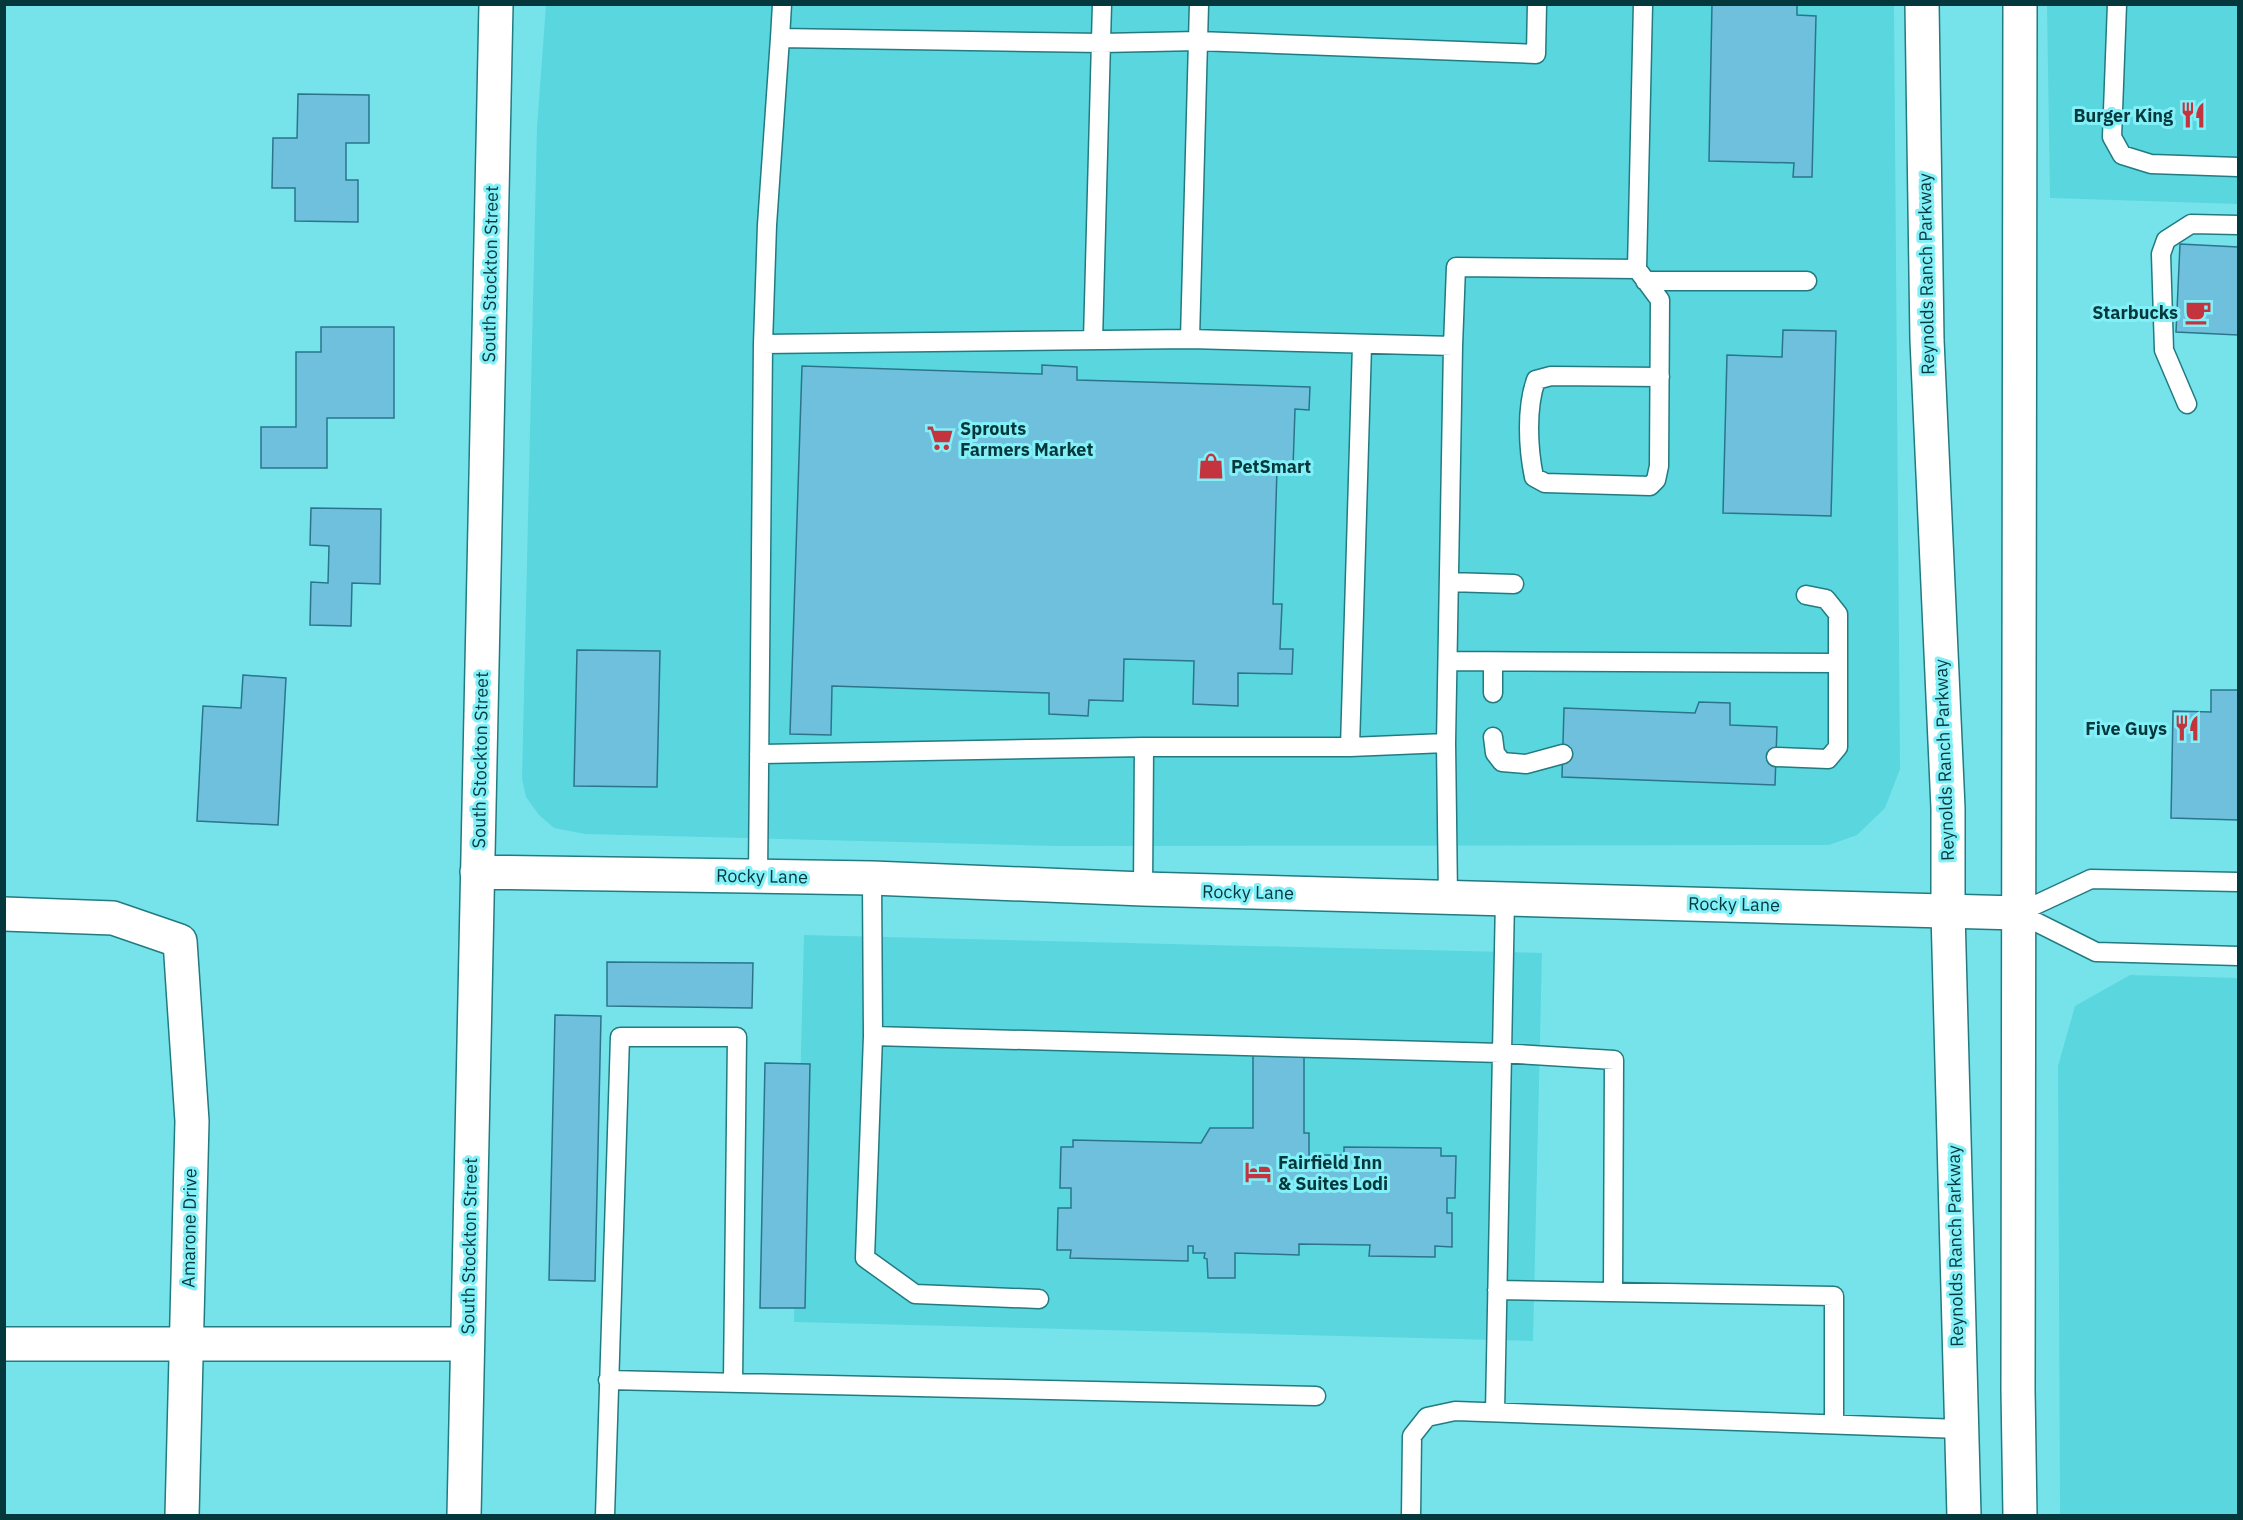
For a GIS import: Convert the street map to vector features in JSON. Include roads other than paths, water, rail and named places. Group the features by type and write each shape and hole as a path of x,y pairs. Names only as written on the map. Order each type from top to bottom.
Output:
{"street":[{"name":"South Stockton Street","path":"464,1515 496,4"},
{"name":"Reynolds Ranch Parkway","path":"1922,4 1927,339 1948,808 1948,912 1964,1515"},
{"path":"2020,4 2018,913 2020,1515"},
{"name":"Rocky Lane","path":"477,872 872,878 1143,889 1869,907 1948,912 2018,913"},
{"name":"Amarone Drive","path":"4,914 113,918 180,941 192,1121 182,1515"},
{"path":"4,1344 467,1344"}],"lane":[{"path":"758,876 763,344 767,225 782,4"},
{"path":"1093,340 1102,4"},
{"path":"1190,339 1199,4"},
{"path":"780,38 1102,43 1198,41 1536,54 1537,4"},
{"path":"1643,4 1641,275 1660,300 1660,377 1659,466 1656,480 1650,486 1545,483 1534,477 1531,459 1531,394 1536,380 1551,376 1660,377"},
{"path":"2117,4 2112,137 2122,155 2151,164 2238,167"},
{"path":"2187,404 2164,350 2161,254 2166,240 2191,224 2238,225"},
{"path":"1448,897 1446,743 1456,267 1807,281"},
{"path":"763,344 1190,339 1453,346"},
{"path":"1350,747 1362,345"},
{"path":"1449,582 1515,584"},
{"path":"1776,757 1828,759 1838,747 1838,614 1826,599 1806,595"},
{"path":"1448,661 1838,663"},
{"path":"1493,662 1493,693"},
{"path":"1492,736 1495,753 1502,762 1526,764 1563,754"},
{"path":"759,754 1144,747 1350,747 1446,743"},
{"path":"1143,889 1144,747"},
{"path":"872,878 873,1036 865,1258 915,1294 1039,1299"},
{"path":"2018,913 2091,879 2238,882"},
{"path":"1495,1412 1505,898"},
{"path":"2018,913 2096,952 2238,956"},
{"path":"873,1036 1501,1053 1614,1060 1613,1291"},
{"path":"605,1515 620,1037 737,1037 733,1381"},
{"path":"1497,1290 1834,1296 1834,1424"},
{"path":"608,1380 733,1381 1316,1396"},
{"path":"1411,1515 1412,1436 1427,1417 1455,1411 1960,1429"}],"place":[{"name":"Burger King","path":"2193,115"},
{"name":"Starbucks","path":"2198,312"},
{"name":"Sprouts Farmers Market","path":"940,438"},
{"name":"PetSmart","path":"1211,466"},
{"name":"Five Guys","path":"2187,728"},
{"name":"Fairfield Inn & Suites Lodi","path":"1258,1172"}]}
